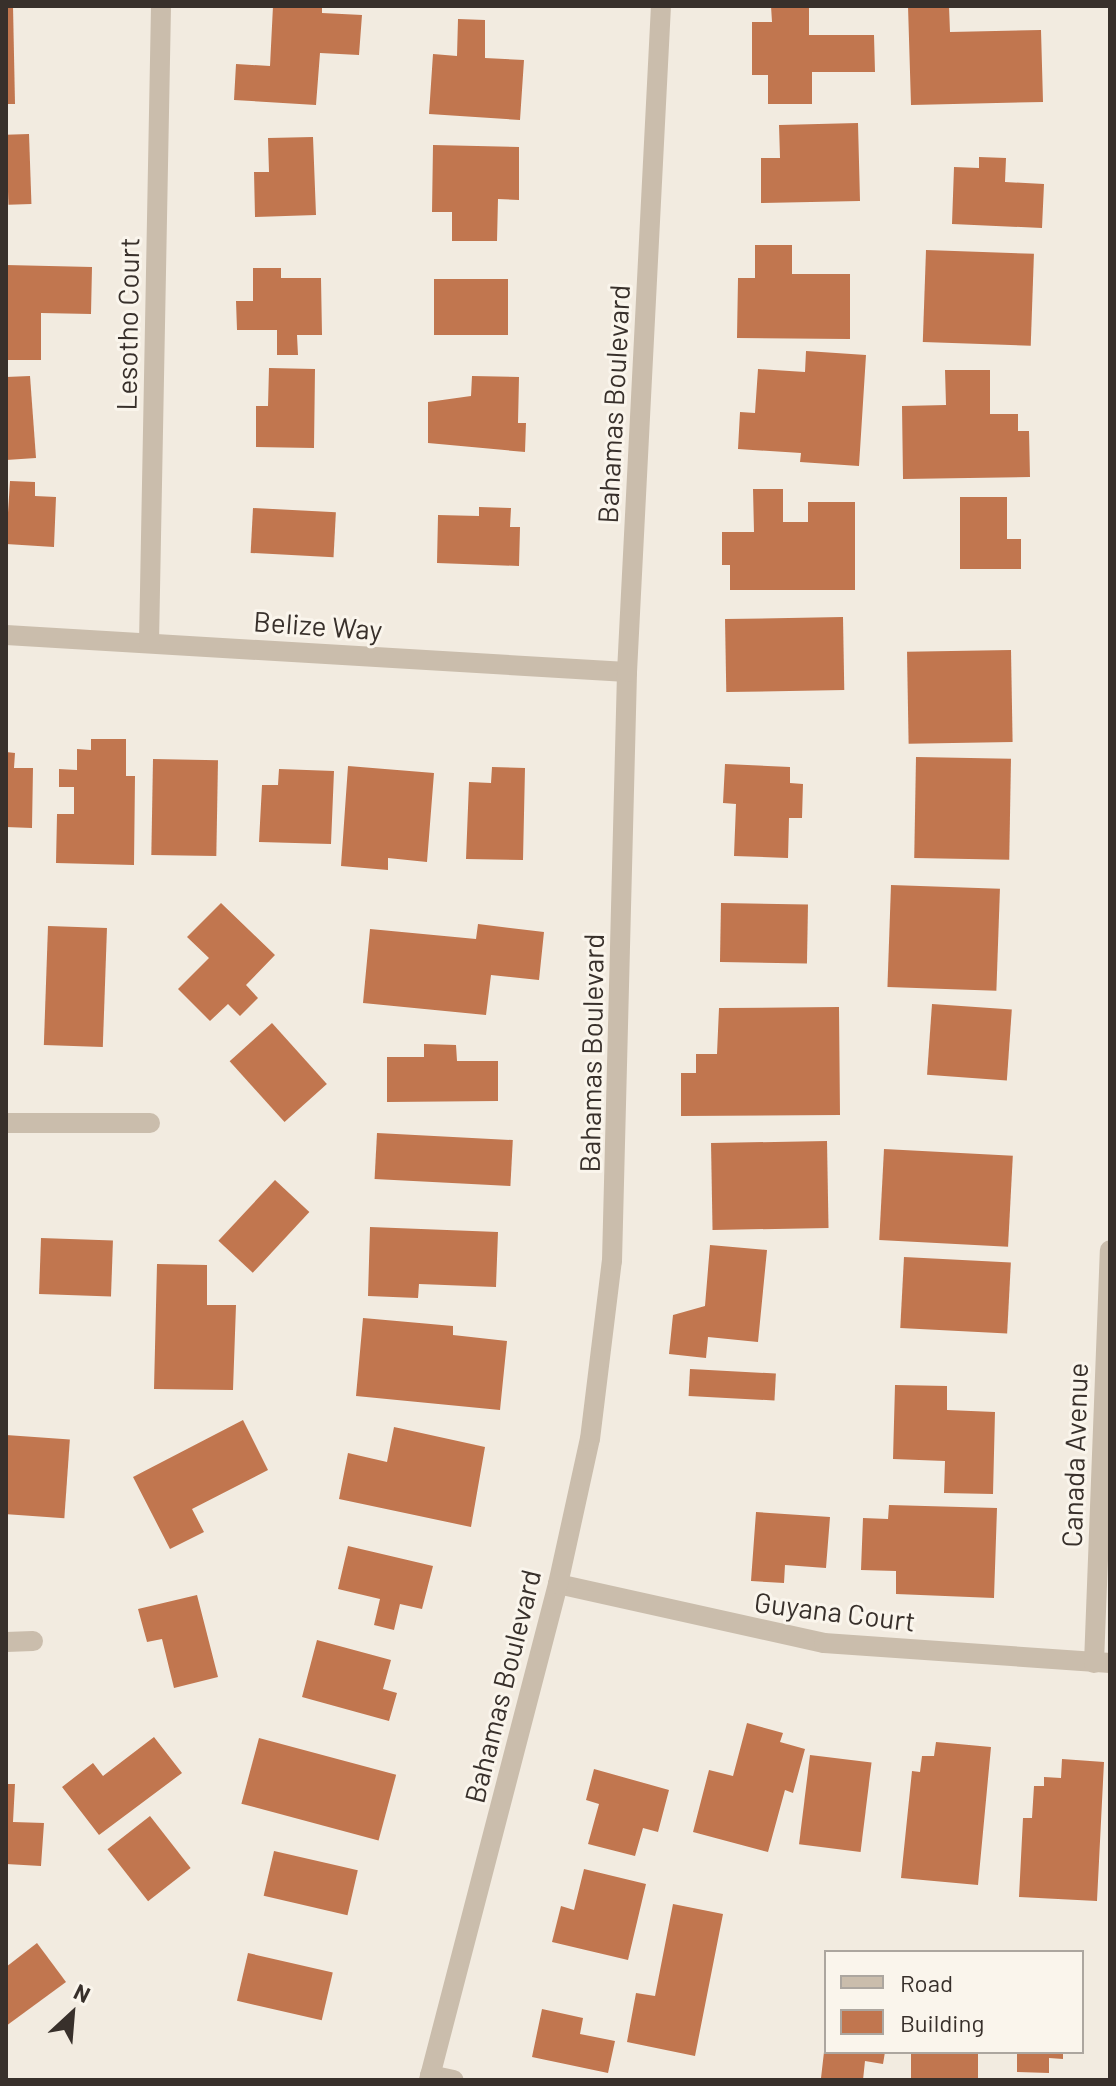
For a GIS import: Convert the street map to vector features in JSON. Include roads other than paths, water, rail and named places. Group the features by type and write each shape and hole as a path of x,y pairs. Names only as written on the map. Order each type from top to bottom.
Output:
{"street":[{"name":"Lesotho Court","path":"149,643 161,6"},
{"name":"Bahamas Boulevard","path":"429,2078 558,1584 590,1439 612,1261 627,672 661,6"},
{"name":"Belize Way","path":"6,635 627,672"},
{"path":"6,1123 150,1123"},
{"name":"Canada Avenue","path":"1102,1663 1110,1250"},
{"name":"Guyana Court","path":"558,1584 824,1643 1102,1663"},
{"path":"6,1642 33,1641"},
{"path":"429,2078 453,2080"}]}
